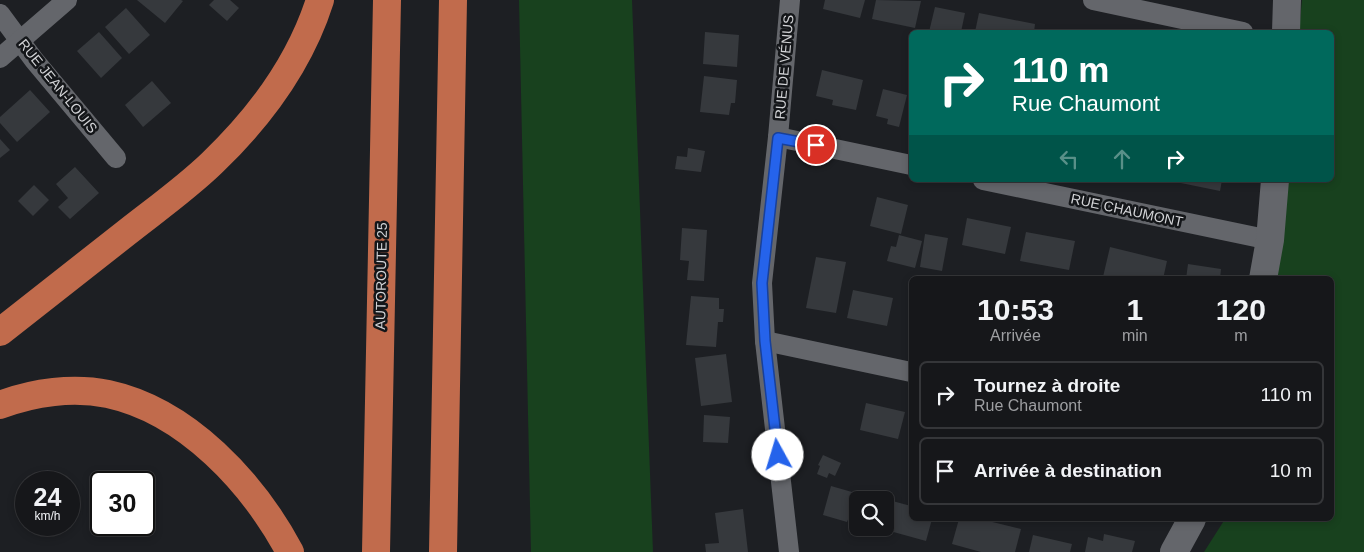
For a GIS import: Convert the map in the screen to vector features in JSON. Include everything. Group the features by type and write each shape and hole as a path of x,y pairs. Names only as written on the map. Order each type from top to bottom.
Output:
{"highway":[{"path":"0,332 173,196 210,165 229,146 261,110 288,70 310,28 320,0"},
{"name":"AUTOROUTE 25","path":"376,552 386,0"},
{"path":"443,552 443,464 453,0"},
{"path":"0,405 43,394 87,391 109,394 130,400 160,414 184,428 223,461 241,481 272,522 290,552"},
{"path":"443,464 451,552"}],"street":[{"path":"0,58 67,0"},
{"name":"RUE DE VÉNUS","path":"790,0 778,138 762,283 765,341 792,551"},
{"path":"1093,0 1234,30"},
{"path":"1286,30 1288,0"},
{"name":"RUE JEAN-LOUIS","path":"0,14 34,60 116,158"},
{"path":"778,138 909,165"},
{"name":"RUE CHAUMONT","path":"993,182 1270,240"},
{"path":"1264,276 1270,240 1275,182"},
{"path":"765,341 909,372"},
{"path":"1174,552 1191,521"}],"green space":[{"path":"519,0 632,0 653,552 531,552"},
{"path":"1302,0 1364,0 1364,552 1204,552 1224,521 1334,521 1334,276 1275,276 1285,182 1334,182 1334,30 1299,30"}],"building":[{"path":"137,0 181,0 183,1 165,23"},
{"path":"214,0 230,0 239,8 227,21 209,5"},
{"path":"825,0 865,0 860,18 823,9"},
{"path":"876,0 921,1 915,28 872,19"},
{"path":"935,7 965,13 961,30 929,30"},
{"path":"126,8 150,35 129,54 105,27"},
{"path":"979,13 1035,24 1034,30 975,30"},
{"path":"99,32 122,58 101,78 77,51"},
{"path":"705,32 739,35 737,67 703,64"},
{"path":"822,70 863,80 856,110 832,105 833,100 816,96"},
{"path":"704,76 737,80 735,103 731,103 729,115 700,112"},
{"path":"152,81 171,103 143,127 125,105"},
{"path":"883,89 907,95 899,127 887,124 888,119 876,116"},
{"path":"30,90 50,112 17,142 0,123 0,117"},
{"path":"0,139 10,150 0,158"},
{"path":"688,148 705,151 701,172 675,169 677,156 687,157"},
{"path":"75,167 99,193 70,219 58,207 68,198 56,184"},
{"path":"1176,182 1222,182 1220,191"},
{"path":"34,185 49,200 33,216 18,201"},
{"path":"877,197 908,205 901,234 870,226"},
{"path":"967,218 1011,227 1005,254 962,245"},
{"path":"682,228 707,230 704,281 687,280 689,261 680,260"},
{"path":"1026,232 1075,241 1069,270 1020,261"},
{"path":"925,234 948,238 942,271 920,267"},
{"path":"899,235 922,241 915,268 887,261 891,246 896,247"},
{"path":"1110,247 1167,261 1164,276 1103,276"},
{"path":"816,257 846,262 836,313 806,308"},
{"path":"1188,264 1221,269 1220,276 1186,276"},
{"path":"853,290 893,298 887,326 847,318"},
{"path":"691,296 719,298 719,309 724,309 723,322 718,322 716,347 686,345"},
{"path":"726,354 732,402 701,406 695,358"},
{"path":"866,403 905,412 898,439 860,430"},
{"path":"704,415 730,417 728,443 703,442"},
{"path":"823,455 841,463 835,476 829,473 827,478 817,474 820,466 818,465"},
{"path":"831,486 849,491 849,517 847,522 823,515"},
{"path":"894,501 909,505 909,521 931,521 926,541 894,532"},
{"path":"743,509 748,552 706,552 705,544 719,543 715,513"},
{"path":"958,521 988,521 1021,529 1015,552 981,552 952,544"},
{"path":"1104,534 1135,541 1132,552 1085,552 1088,537 1103,541"},
{"path":"1033,535 1072,544 1070,552 1029,552"}],"route":[{"path":"778,455 765,341 762,283 778,138 816,145"}]}
